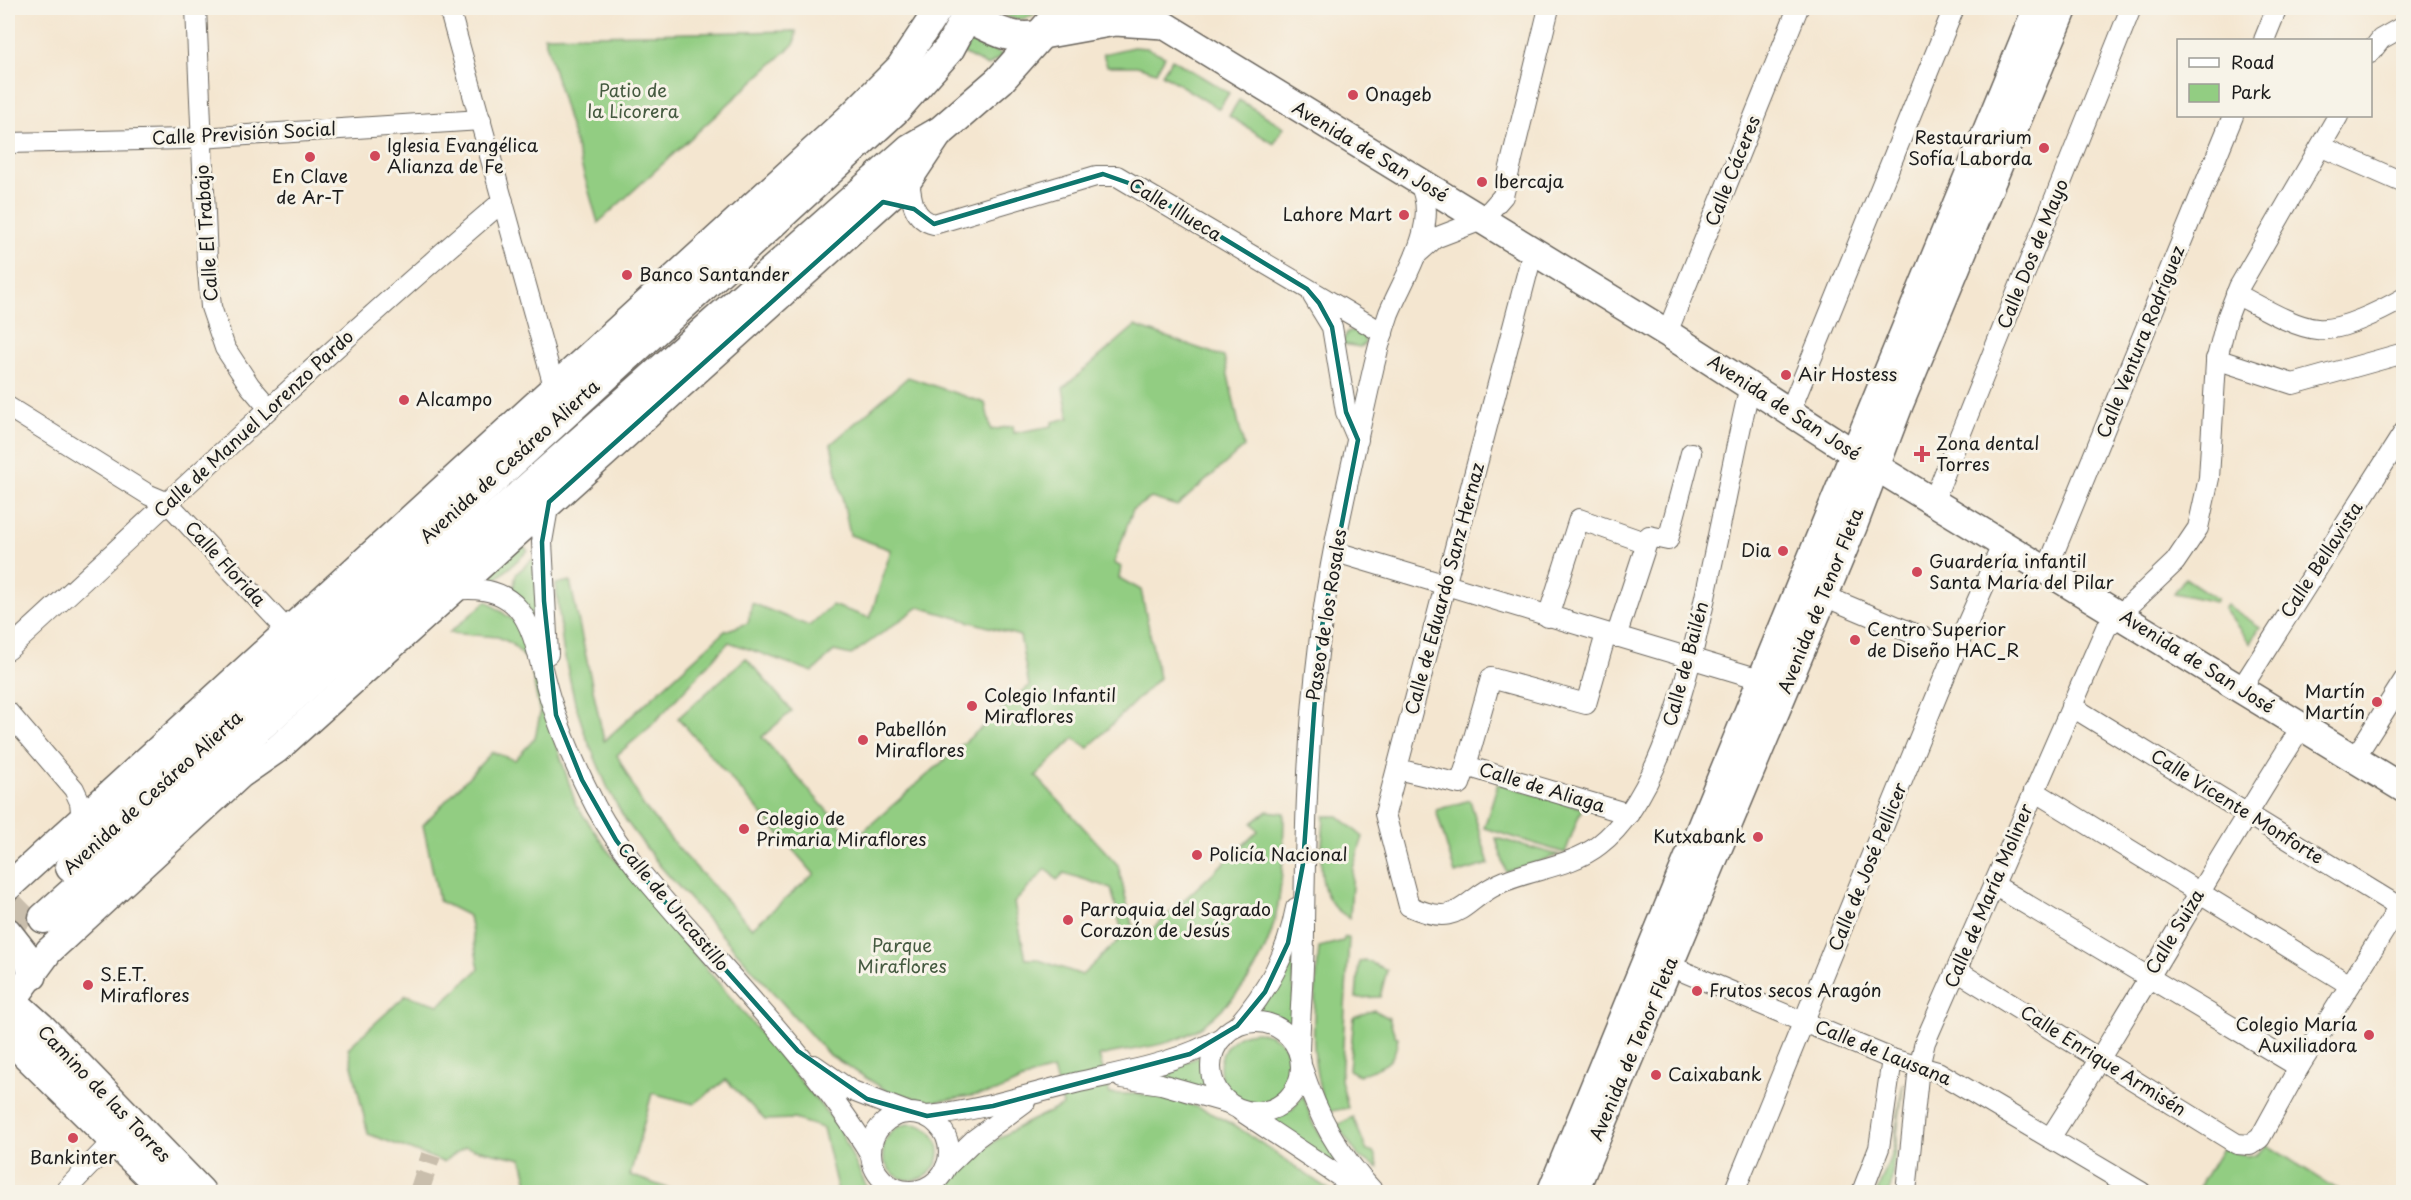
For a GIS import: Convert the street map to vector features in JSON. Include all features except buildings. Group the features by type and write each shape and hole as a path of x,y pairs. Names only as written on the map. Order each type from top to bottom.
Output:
{"main road":[{"name":"Avenida de Cesáreo Alierta","path":"28,903 82,820 197,716 208,702 884,85 906,58 939,8"},
{"name":"Avenida de Cesáreo Alierta","path":"28,903 339,659 910,149 941,131 1000,80 1064,8"},
{"name":"Avenida de Tenor Fleta","path":"1551,1192 1656,964 1684,933 1824,596 1865,460 2037,8"},
{"name":"Avenida de Tenor Fleta","path":"1574,1192 1760,679 1865,460 2064,8"},
{"name":"Avenida de Cesáreo Alierta","path":"28,903 271,685 333,624 895,110 937,65 963,11"},
{"name":"Avenida de San José","path":"963,11 1004,35 1022,38 1155,16 1419,182 1667,333 1865,460 2047,569 2403,789"},
{"name":"Avenida de Cesáreo Alierta","path":"9,1002 33,976 49,951 240,775 268,757 909,179 929,153 941,131"},
{"path":"197,716 258,677 311,636 333,624"},
{"path":"240,775 257,750 339,659"},
{"path":"8,932 26,955 33,976"},
{"name":"Camino de las Torres","path":"9,1002 40,1027 200,1192"},
{"name":"Camino de las Torres","path":"14,1048 167,1192"}],"street":[{"name":"Calle El Trabajo","path":"196,8 211,307 225,348 268,407"},
{"path":"448,8 554,386"},
{"path":"1482,220 1497,206 1507,186 1549,8"},
{"name":"Calle Cáceres","path":"1667,333 1798,8"},
{"path":"1790,411 1954,8"},
{"name":"Calle Dos de Mayo","path":"1934,500 2132,8"},
{"path":"2264,39 2277,8"},
{"path":"2372,50 2381,39 2403,26"},
{"name":"Calle Ventura Rodríguez","path":"2047,569 2233,117"},
{"name":"Calle de María Moliner","path":"1906,1192 1919,1066 1925,1042 2106,628 2175,562 2199,528 2209,478 2216,359 2236,294 2337,117"},
{"name":"Calle Previsión Social","path":"8,143 201,138 481,120"},
{"path":"2322,147 2403,183"},
{"name":"Calle Illueca","path":"883,202 914,209 929,223 940,223 1089,178 1111,175 1137,186 1383,333"},
{"path":"909,179 914,209"},
{"name":"Paseo de los Rosales","path":"1300,1060 1304,931 1303,864 1315,678 1358,440 1383,333 1414,257 1427,215 1426,200 1419,182"},
{"name":"Calle de Manuel Lorenzo Pardo","path":"8,650 168,503 268,407 503,201"},
{"name":"Paseo de los Rosales","path":"1414,257 1435,238 1482,220"},
{"name":"Calle de Eduardo Sanz Hernaz","path":"1426,915 1406,903 1385,819 1533,251"},
{"path":"1308,290 1328,316 1335,342 1346,412 1358,440"},
{"path":"2236,294 2308,328 2325,330 2354,321 2403,298"},
{"path":"1335,342 1342,327 1357,319"},
{"path":"2216,359 2294,384 2403,354"},
{"name":"Calle de Bailén","path":"1426,915 1454,914 1497,884 1589,852 1608,837 1629,814 1669,730 1692,658 1750,386"},
{"name":"Calle Florida","path":"8,407 149,495 168,503 287,630"},
{"name":"Calle Bellavista","path":"2241,689 2403,432"},
{"path":"1466,766 1491,678 1586,704 1649,536 1668,540 1691,453"},
{"name":"Calle de Uncastillo","path":"549,502 544,523 542,553 546,636 556,715"},
{"path":"1548,617 1579,519 1647,543"},
{"name":"Calle de José Pellicer","path":"1734,1192 1955,651 2003,543"},
{"path":"1336,552 1760,679"},
{"name":"Calle de Uncastillo","path":"453,590 478,588 494,591 515,604 523,613 535,639 556,715 582,780 616,840 650,885 798,1051 850,1121 874,1164"},
{"path":"1824,596 1955,651"},
{"path":"2354,759 2403,680"},
{"name":"Calle Vicente Monforte","path":"2071,705 2401,908"},
{"path":"8,712 74,789 80,802 82,820"},
{"name":"Calle Suiza","path":"2050,1138 2101,1059 2199,891 2301,728"},
{"name":"Calle de Aliaga","path":"1397,769 1460,784 1466,766 1629,814"},
{"path":"2034,791 2350,985"},
{"name":"Paseo de los Rosales","path":"927,1116 974,1110 1074,1083 1111,1077 1172,1061 1230,1032 1265,992 1282,962 1293,924 1303,864"},
{"path":"1994,885 2298,1067 2401,908"},
{"name":"Calle de Lausana","path":"1656,964 1805,1021 1892,1059 1938,1072 2141,1192"},
{"name":"Calle Enrique Armisén","path":"1957,971 2238,1144 2250,1145 2260,1138 2298,1067"},
{"path":"1363,1192 1233,1106 1218,1092 1212,1078 1211,1064 1215,1049 1230,1032 1251,1022 1266,1023 1292,1038 1328,1134 1351,1166 1375,1192"},
{"name":"Calle de Uncastillo","path":"798,1051 850,1090 907,1113"},
{"path":"1862,1192 1879,1148 1892,1059"},
{"path":"1233,1106 1253,1113 1268,1112 1281,1106 1296,1089 1300,1060"},
{"name":"Paseo de los Rosales","path":"1111,1077 1161,1084 1233,1106"},
{"name":"Paseo de los Rosales","path":"937,1181 975,1139 1038,1094"},
{"path":"874,1164 893,1188 914,1191 937,1181 949,1148 947,1138 942,1129 927,1116 907,1113 897,1115 880,1126 871,1145 874,1164 883,1192"},
{"path":"64,1192 113,1141"}],"highlighted area":[{"path":"1103,174 1137,186 1307,289 1319,303 1332,327 1346,412 1358,440 1319,642 1303,864 1288,943 1265,992 1237,1026 1190,1054 993,1106 927,1116 867,1099 798,1051 650,885 616,840 582,780 556,715 544,601 542,542 549,502 883,202 914,209 934,224"}],"green space":[{"path":"999,8 1041,8 1030,17 1017,19 1007,17"},
{"name":"Patio de la Licorera","path":"796,31 795,43 598,223 544,36"},
{"path":"972,39 1003,55 988,66 963,53"},
{"path":"1133,47 1147,48 1165,56 1156,72 1137,66 1107,66 1103,54"},
{"path":"1172,59 1229,93 1219,109 1162,74"},
{"path":"1239,100 1284,127 1274,144 1229,116"},
{"name":"Parque Miraflores","path":"1135,326 1224,357 1244,447 1177,506 1151,498 1133,509 1114,563 1121,567 1119,578 1141,590 1159,678 1088,748 1074,738 1036,776 1118,865 1132,925 1144,937 1258,831 1252,823 1267,811 1284,813 1280,893 1268,941 1258,964 1243,986 1224,1007 1207,1023 1192,1032 1166,1043 1099,1056 1110,1094 1145,1095 1176,1100 1204,1110 1230,1123 1333,1192 946,1192 969,1162 983,1150 1013,1130 1063,1106 1053,1070 1034,1075 996,1092 932,1102 887,1091 828,1054 660,866 626,821 609,791 585,734 575,703 563,649 556,584 570,581 604,741 725,631 748,623 752,603 809,626 832,605 870,618 891,550 850,535 831,444 908,377 985,403 991,430 1013,426 1014,433 1052,426 1052,422 1069,418 1063,388","holes":["919,607 1020,636 1029,686 853,840 762,737 792,711 746,658 678,718 814,874 752,928 679,849 643,805 617,755 650,727 729,642 813,672 834,651 851,655","1046,869 1057,880 1064,873 1111,888 1123,936 1082,975 1036,959 1026,959 1014,903"]},
{"path":"1359,329 1364,331 1365,344 1360,347 1342,344 1347,332"},
{"path":"519,542 528,551 492,583 478,580"},
{"path":"534,558 542,636 512,596 516,574"},
{"path":"2185,578 2217,599 2215,602 2174,593"},
{"path":"487,601 529,632 548,718 576,805 609,852 838,1126 869,1192 838,1192 823,1128 794,1119 765,1120 726,1080 694,1104 652,1093 630,1175 670,1189 671,1192 530,1192 522,1159 465,1147 443,1162 368,1134 348,1048 406,995 439,1005 479,969 469,916 439,901 423,825 492,752 515,760 535,738 540,714 530,663 511,643 498,637 449,633"},
{"path":"2227,605 2260,627 2250,643 2224,609"},
{"path":"1498,783 1582,808 1565,853 1484,828"},
{"path":"1470,800 1489,864 1455,874 1436,810"},
{"path":"1324,816 1338,816 1363,837 1353,868 1350,918 1337,910 1324,887 1321,859"},
{"path":"1496,838 1559,855 1506,872"},
{"path":"1345,937 1349,939 1341,1080 1348,1108 1327,1112 1320,1092 1314,1051 1314,1010 1319,947 1343,941"},
{"path":"1294,947 1293,1029 1276,1017 1257,1013"},
{"path":"1364,960 1387,970 1380,997 1356,998 1359,962"},
{"path":"1374,1010 1389,1018 1395,1036 1398,1037 1396,1047 1394,1054 1386,1064 1359,1075 1349,1070 1354,1017"},
{"path":"1256,1032 1276,1038 1286,1048 1292,1068 1286,1088 1276,1098 1256,1104 1236,1098 1226,1088 1220,1068 1226,1048 1236,1038"},
{"path":"1205,1055 1204,1075 1209,1091 1145,1076"},
{"path":"1903,1084 1890,1192 1877,1192 1893,1150"},
{"path":"1303,1095 1313,1124 1351,1176 1268,1120 1292,1110"},
{"path":"1353,1117 1367,1151 1374,1153 1379,1168 1359,1157 1337,1125"},
{"path":"911,1124 922,1126 931,1132 937,1141 939,1152 937,1163 931,1172 922,1178 911,1180 900,1178 891,1172 885,1163 883,1152 885,1141 891,1132 900,1126"},
{"path":"2267,1145 2340,1192 2196,1192 2223,1147 2246,1156 2257,1153"}],"tunnel":[{"path":"8,926 31,903"},
{"path":"419,1192 431,1155"}],"place":[{"name":"Onageb","path":"1353,95"},
{"name":"Restaurarium Sofía Laborda","path":"2044,148"},
{"name":"Iglesia Evangélica Alianza de Fe","path":"375,156"},
{"name":"En Clave de Ar-T","path":"310,157"},
{"name":"Ibercaja","path":"1482,182"},
{"name":"Lahore Mart","path":"1404,215"},
{"name":"Banco Santander","path":"627,275"},
{"name":"Air Hostess","path":"1786,375"},
{"name":"Alcampo","path":"404,400"},
{"name":"Zona dental Torres","path":"1922,454"},
{"name":"Dia","path":"1783,551"},
{"name":"Guardería infantil Santa María del Pilar","path":"1917,572"},
{"name":"Centro Superior de Diseño HAC_R","path":"1855,640"},
{"name":"Martín Martín","path":"2377,702"},
{"name":"Colegio Infantil Miraflores","path":"972,706"},
{"name":"Pabellón Miraflores","path":"863,740"},
{"name":"Colegio de Primaria Miraflores","path":"744,829"},
{"name":"Kutxabank","path":"1758,837"},
{"name":"Policía Nacional","path":"1197,855"},
{"name":"Parroquia del Sagrado Corazón de Jesús","path":"1068,920"},
{"name":"S.E.T. Miraflores","path":"88,985"},
{"name":"Frutos secos Aragón","path":"1697,991"},
{"name":"Colegio María Auxiliadora","path":"2369,1035"},
{"name":"Caixabank","path":"1656,1075"},
{"name":"Bankinter","path":"73,1138"}]}
